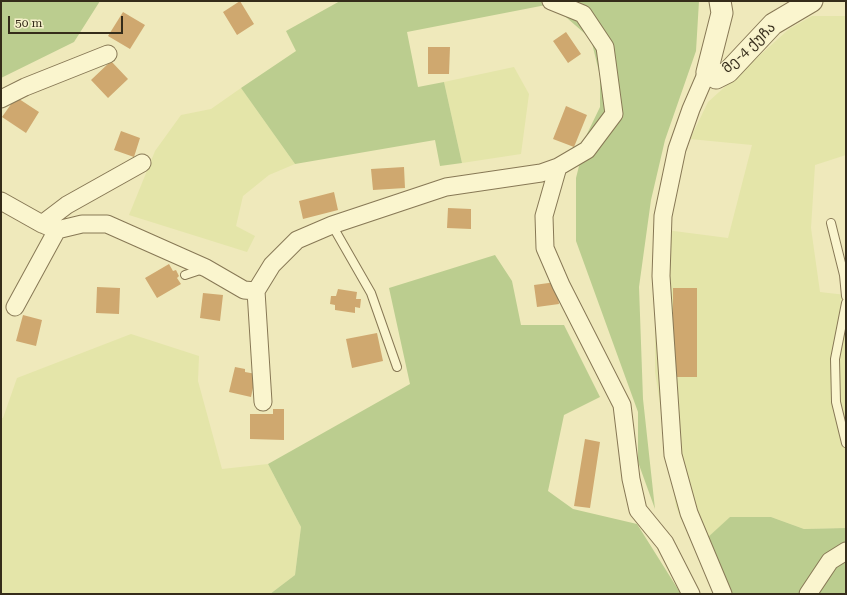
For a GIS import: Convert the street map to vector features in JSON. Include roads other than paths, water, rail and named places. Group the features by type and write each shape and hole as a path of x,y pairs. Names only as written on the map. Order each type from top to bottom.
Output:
{"street":[{"path":"263,402 256,291 272,265 297,240 332,225 446,187 541,173 558,167 587,150 614,114 605,47 583,14 551,1"},
{"name":"მე-4 ქუჩა","path":"720,1 722,13 707,72 716,78 728,72 773,24 812,1"},
{"path":"1,99 25,87 108,54"},
{"path":"707,72 691,108 677,149 663,216 661,276 673,455 689,513 723,594"},
{"path":"15,307 49,227 67,205 142,163"},
{"path":"558,167 544,216 545,248 560,285 622,405 631,479 638,510 665,543 691,594"},
{"path":"1,200 49,227 82,224 107,224 206,268 244,290 256,291"},
{"path":"808,594 830,561 846,551"}],"lane":[{"path":"831,223 844,275 846,296"},
{"path":"332,225 371,293 397,367"},
{"path":"185,275 206,268"},
{"path":"846,303 835,359 836,402 846,443"}]}
